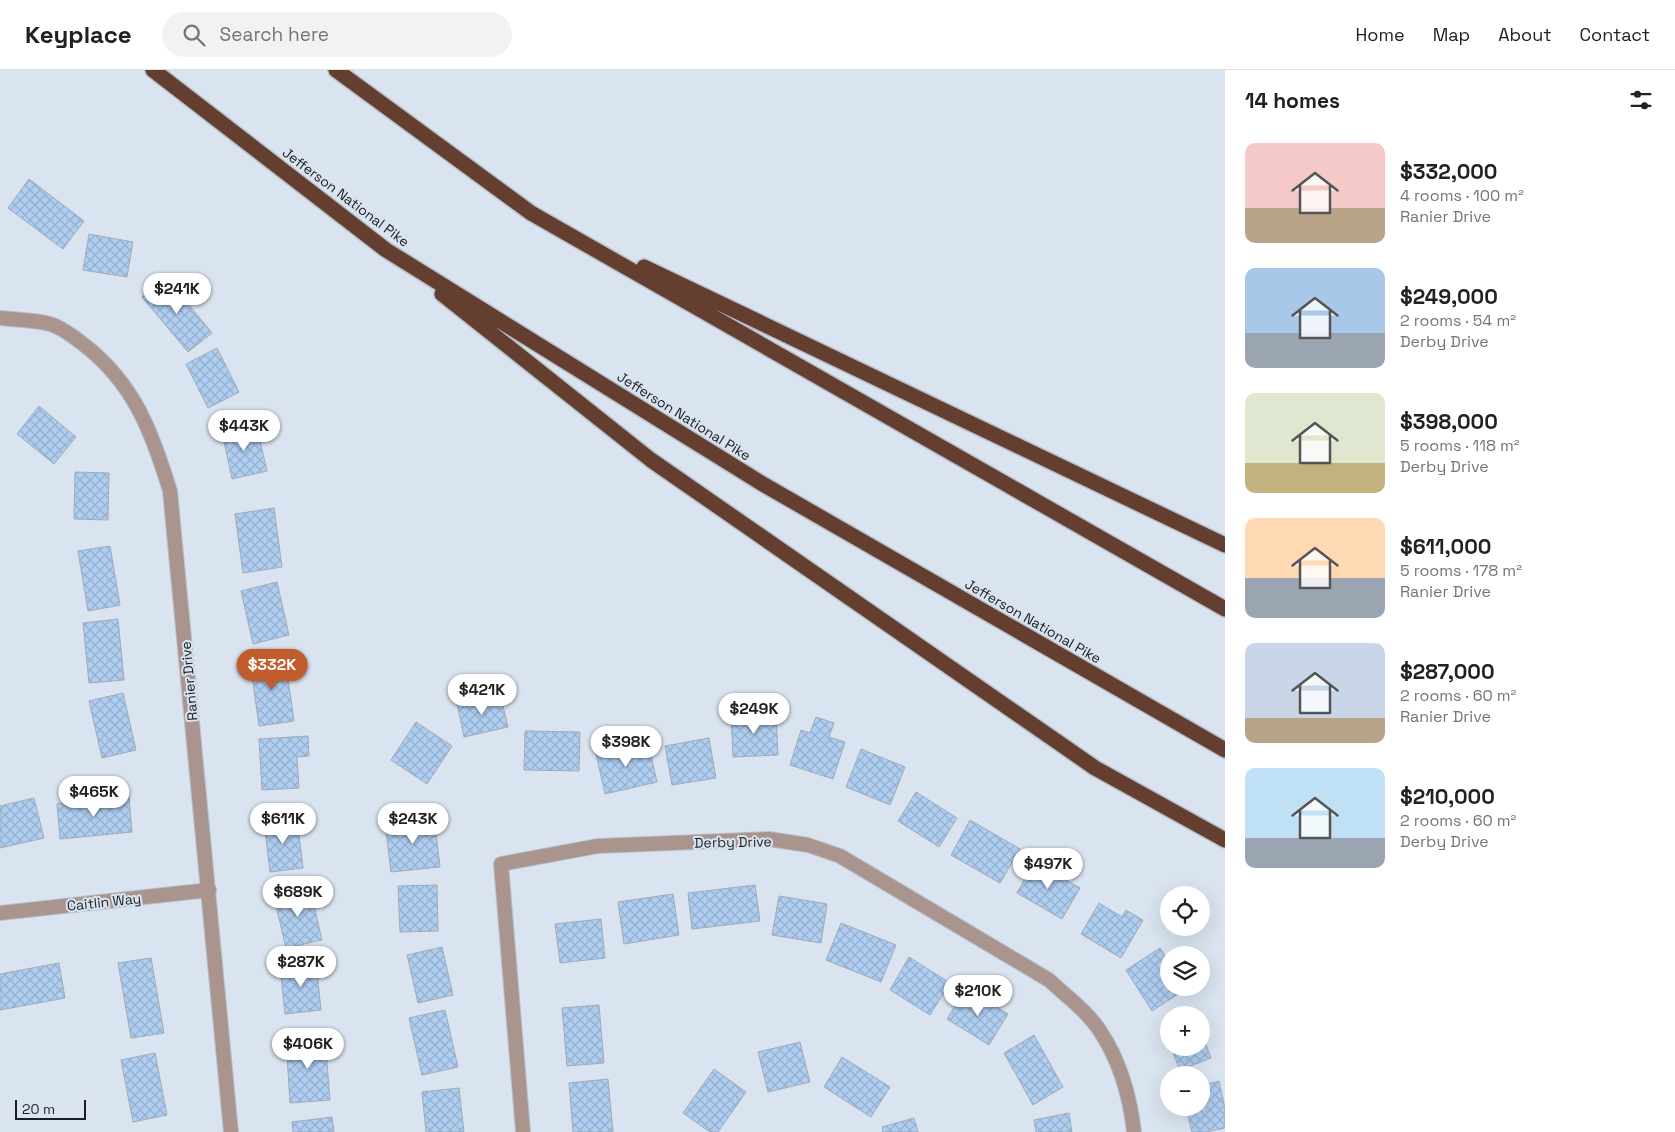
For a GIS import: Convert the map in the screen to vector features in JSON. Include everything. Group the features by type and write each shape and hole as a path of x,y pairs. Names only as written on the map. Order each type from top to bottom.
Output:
{"highway":[{"name":"Jefferson National Pike","path":"153,70 386,250 761,483 1225,750"},
{"path":"336,70 532,214 1225,609"},
{"path":"532,214 1225,545"},
{"path":"386,250 651,460 1095,768 1225,840"}],"street":[{"name":"Ranier Drive","path":"1,318 52,324 77,339 98,355 129,392 150,430 170,491 231,1132"},
{"name":"Derby Drive","path":"523,1132 501,864 598,846 769,839 808,845 840,856 1049,980 1078,1006 1100,1030 1117,1061 1132,1110 1134,1132"},
{"name":"Caitlin Way","path":"0,913 209,890"}],"building":[{"path":"29,179 84,221 63,249 8,208"},
{"path":"89,234 133,242 127,277 83,270"},
{"path":"166,277 212,333 188,352 142,297"},
{"path":"217,348 239,392 208,408 186,364"},
{"path":"39,406 76,437 54,464 17,434"},
{"path":"256,424 267,471 232,479 222,432"},
{"path":"75,472 109,473 108,520 74,519"},
{"path":"274,508 282,567 243,573 235,514"},
{"path":"110,546 120,605 88,611 78,551"},
{"path":"277,582 289,635 253,644 241,591"},
{"path":"118,619 124,680 89,683 83,623"},
{"path":"285,657 294,721 259,726 250,661"},
{"path":"123,693 136,750 102,758 89,701"},
{"path":"500,694 508,727 464,737 457,704"},
{"path":"776,713 778,755 733,757 731,715"},
{"path":"816,717 834,723 829,737 845,742 833,779 790,765 801,730 810,733"},
{"path":"416,722 452,746 427,784 391,760"},
{"path":"525,731 580,732 579,771 524,770"},
{"path":"308,736 309,756 297,757 299,788 262,790 259,739"},
{"path":"709,738 716,778 672,785 665,746"},
{"path":"648,742 657,782 605,794 596,754"},
{"path":"861,749 905,767 890,805 846,787"},
{"path":"916,792 957,818 939,847 898,821"},
{"path":"129,797 132,832 60,839 57,804"},
{"path":"34,798 44,838 0,848 0,806"},
{"path":"297,818 303,868 270,872 264,822"},
{"path":"434,818 440,867 391,872 385,824"},
{"path":"970,820 1020,849 1000,883 951,855"},
{"path":"1034,862 1080,888 1062,919 1017,893"},
{"path":"437,885 438,931 400,932 398,886"},
{"path":"755,885 760,921 692,929 688,893"},
{"path":"310,888 322,940 286,948 274,897"},
{"path":"673,894 679,935 624,944 618,902"},
{"path":"779,896 827,904 821,943 772,935"},
{"path":"1099,903 1122,917 1126,910 1143,920 1121,958 1081,934"},
{"path":"601,919 605,958 560,963 555,924"},
{"path":"841,923 896,945 881,982 826,960"},
{"path":"442,947 453,995 418,1003 407,955"},
{"path":"1160,948 1160,996 1175,996 1152,1011 1126,970"},
{"path":"909,957 950,983 930,1015 890,990"},
{"path":"151,958 164,1033 131,1038 118,963"},
{"path":"316,962 321,1010 285,1014 280,967"},
{"path":"59,963 65,998 0,1010 0,974"},
{"path":"966,988 1008,1014 989,1045 947,1019"},
{"path":"599,1005 604,1063 567,1066 562,1008"},
{"path":"445,1010 458,1067 422,1075 409,1018"},
{"path":"1034,1035 1063,1087 1033,1105 1004,1053"},
{"path":"325,1037 330,1100 290,1103 286,1039"},
{"path":"800,1042 810,1082 768,1092 758,1052"},
{"path":"155,1053 167,1115 133,1122 121,1060"},
{"path":"1210,1055 1211,1058 1190,1066 1178,1066 1174,1056"},
{"path":"842,1057 890,1087 871,1117 824,1087"},
{"path":"714,1069 746,1092 718,1132 710,1132 683,1113"},
{"path":"608,1079 613,1132 573,1132 569,1083"},
{"path":"1219,1081 1225,1108 1225,1128 1206,1132 1192,1132 1188,1116 1210,1116 1210,1084"},
{"path":"459,1088 464,1132 426,1132 422,1092"},
{"path":"1069,1113 1072,1132 1036,1132 1034,1120"},
{"path":"332,1117 334,1132 293,1132 292,1122"},
{"path":"914,1118 918,1132 883,1132 882,1127"}]}
